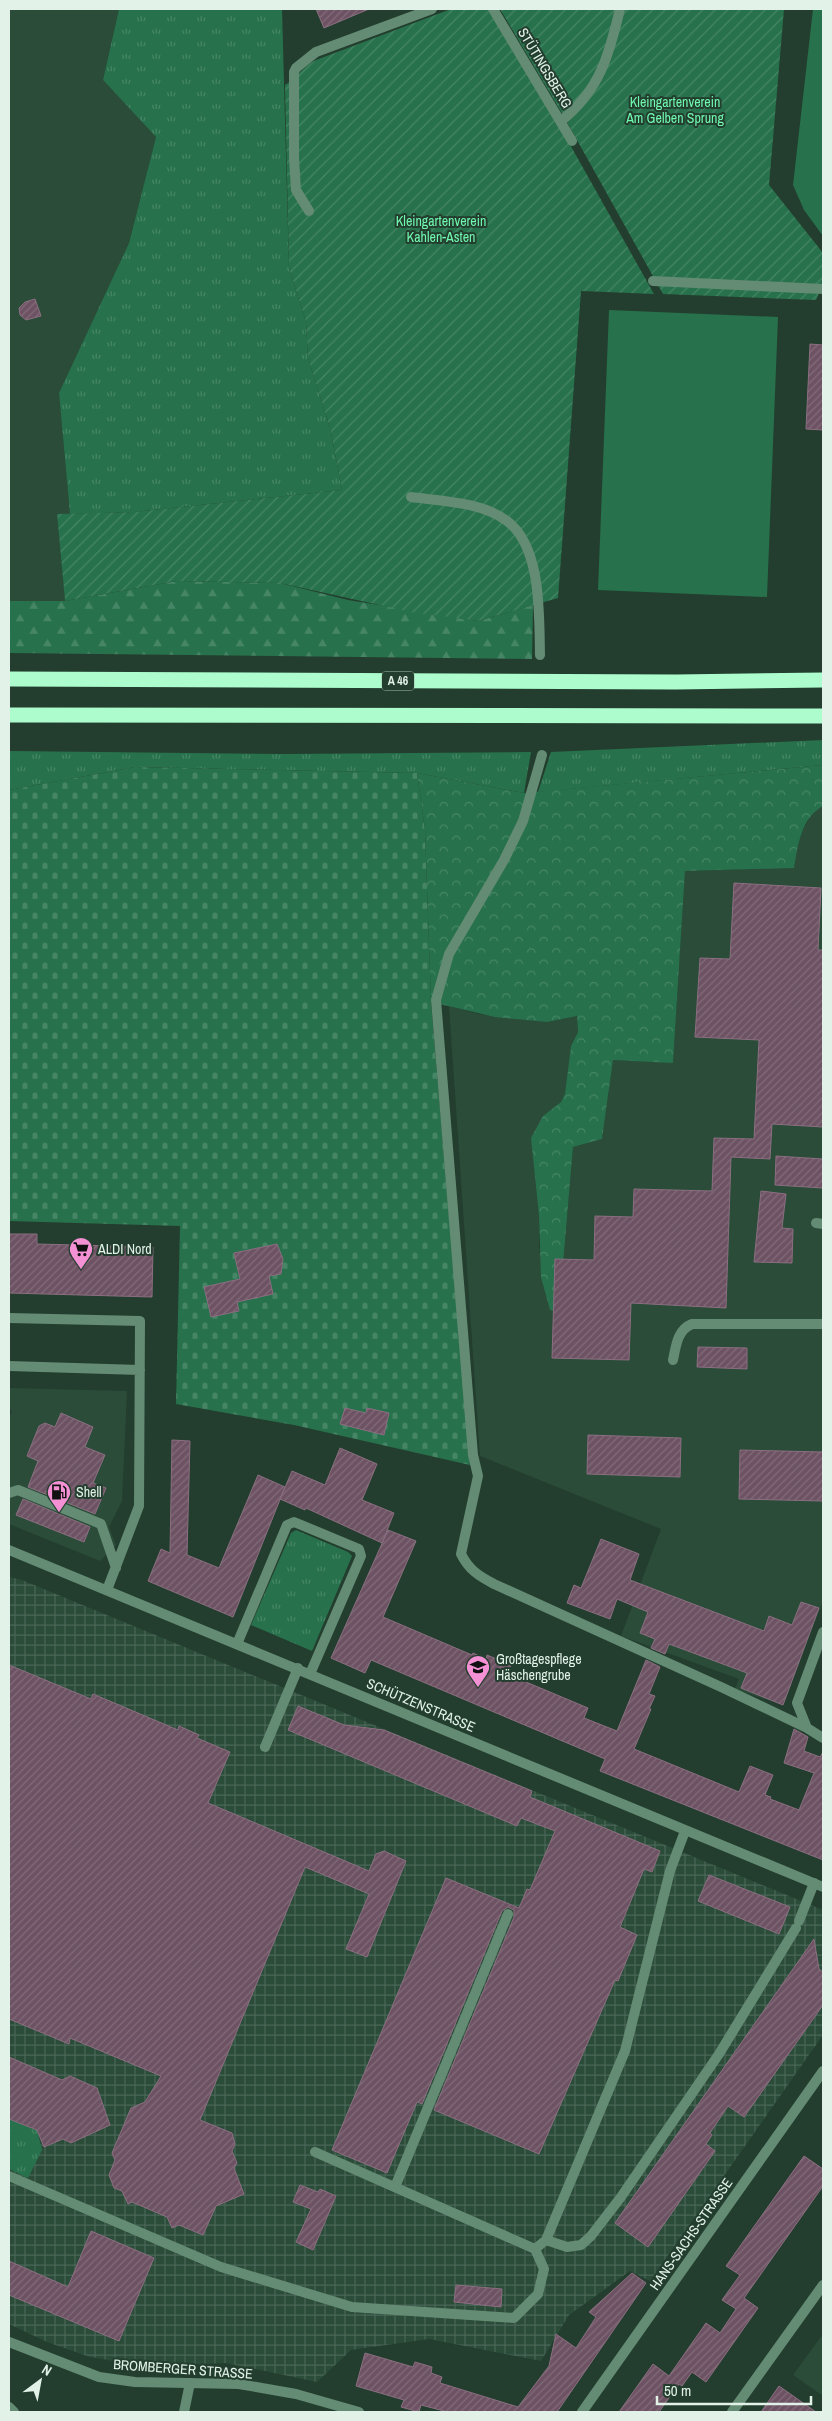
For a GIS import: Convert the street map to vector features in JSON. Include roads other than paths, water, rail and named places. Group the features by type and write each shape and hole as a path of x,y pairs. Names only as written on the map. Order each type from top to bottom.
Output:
{"highway":[{"name":"A 46","path":"9,679 823,680"},
{"path":"9,715 823,716"}],"street":[{"path":"309,211 296,190 294,158 294,72 296,68 316,52 432,9"},
{"name":"STÜTINGSBERG","path":"493,9 572,141"},
{"path":"561,121 574,112 602,73 620,9"},
{"path":"653,282 823,289"},
{"path":"411,497 484,510 507,520 517,529 532,560 537,585 540,655"},
{"path":"542,755 523,821 504,860 450,954 436,1000 472,1446 478,1476 461,1554 467,1566 475,1574 494,1584 808,1728 823,1738"},
{"path":"9,1318 140,1321 139,1506 107,1590"},
{"path":"672,1360 677,1340 687,1326 692,1324 823,1324"},
{"path":"9,1366 140,1370"},
{"path":"9,1493 18,1490 101,1524 116,1568"},
{"path":"237,1644 287,1525 294,1522 359,1550 361,1556 310,1674"},
{"name":"SCHÜTZENSTRASSE","path":"9,1550 819,1885"},
{"path":"808,1728 797,1703 823,1632"},
{"path":"265,1747 298,1668"},
{"path":"535,2249 546,2240 625,2051 670,1871 685,1831"},
{"path":"546,2240 567,2247 581,2245 591,2236 621,2197 719,2054 798,1924 819,1885"},
{"path":"395,2187 508,1914"},
{"name":"HANS-SACHS-STRASSE","path":"582,2412 823,2071"},
{"path":"9,2176 220,2267 352,2307 514,2318 538,2294 544,2269 535,2249 315,2152"},
{"path":"732,2412 823,2285"},
{"name":"BROMBERGER STRASSE","path":"9,2342 98,2377 135,2382 239,2384 296,2394 359,2412"},
{"path":"184,2412 190,2383"},
{"path":"9,2407 14,2412"}],"place":[{"name":"ALDI Nord","path":"81,1270"},
{"name":"Shell","path":"59,1513"},
{"name":"Großtagespflege Häschengrube","path":"478,1688"}],"park label":[{"name":"Kleingartenverein Am Gelben Sprung","path":"675,110"},
{"name":"Kleingartenverein Kahlen-Asten","path":"441,230"}]}
